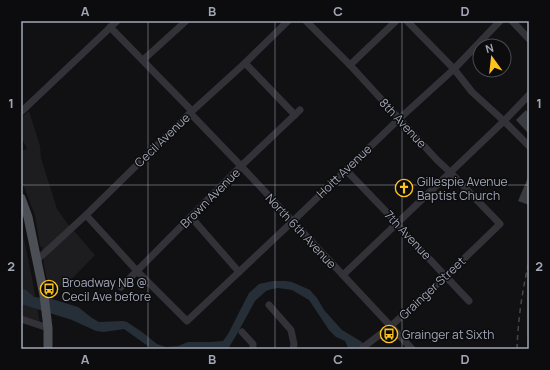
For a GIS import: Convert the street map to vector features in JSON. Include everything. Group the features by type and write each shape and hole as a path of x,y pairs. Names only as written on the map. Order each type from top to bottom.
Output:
{"main road":[{"path":"21,198 28,217 44,295 48,328 48,349"}],"street":[{"path":"21,112 117,21"},
{"path":"142,60 186,21"},
{"name":"Cecil Avenue","path":"37,260 86,216 191,112 288,21"},
{"name":"8th Avenue","path":"306,21 350,65 437,160 500,224"},
{"path":"350,65 396,21"},
{"path":"407,21 454,69 472,92 529,146"},
{"name":"Hoitt Avenue","path":"137,271 187,320 293,222 399,118 454,69 500,21"},
{"path":"512,21 529,39"},
{"name":"North 6th Avenue","path":"110,27 412,349"},
{"name":"Brown Avenue","path":"121,287 241,166 298,113 244,62"},
{"path":"343,275 504,121 529,95"},
{"name":"7th Avenue","path":"346,170 469,301"},
{"path":"86,216 137,271"},
{"path":"191,217 239,272"},
{"name":"Grainger Street","path":"361,349 390,326 446,276 500,224"},
{"path":"269,305 291,330 294,344 293,349"},
{"path":"21,319 48,328"},
{"path":"242,332 253,344 253,349"}],"shaded area":[{"path":"29,111 40,146 41,158 57,209 67,223 95,255 66,285 49,289 35,216 21,180 21,118"},
{"path":"21,225 32,278 40,324 21,316"},
{"path":"273,281 292,282 310,290 324,310 342,330 362,342 368,349 348,348 345,341 336,337 329,330 309,300 292,290 278,288 266,291 255,301 228,349 152,349 124,329 104,332 96,331 72,320 21,304 21,289 26,290 34,297 52,299 78,307 99,322 127,322 157,344 166,347 178,346 188,342 223,341 249,293 259,284"}],"building":[{"path":"526,110 529,114 529,134 516,120"},
{"path":"529,175 529,205 518,201"}],"railway":[{"path":"517,349 518,327 524,284 529,262"}],"place":[{"name":"Gillespie Avenue Baptist Church","path":"404,188"},
{"name":"Broadway NB @ Cecil Ave before","path":"49,289"},
{"name":"Grainger at Sixth","path":"389,334"}]}
